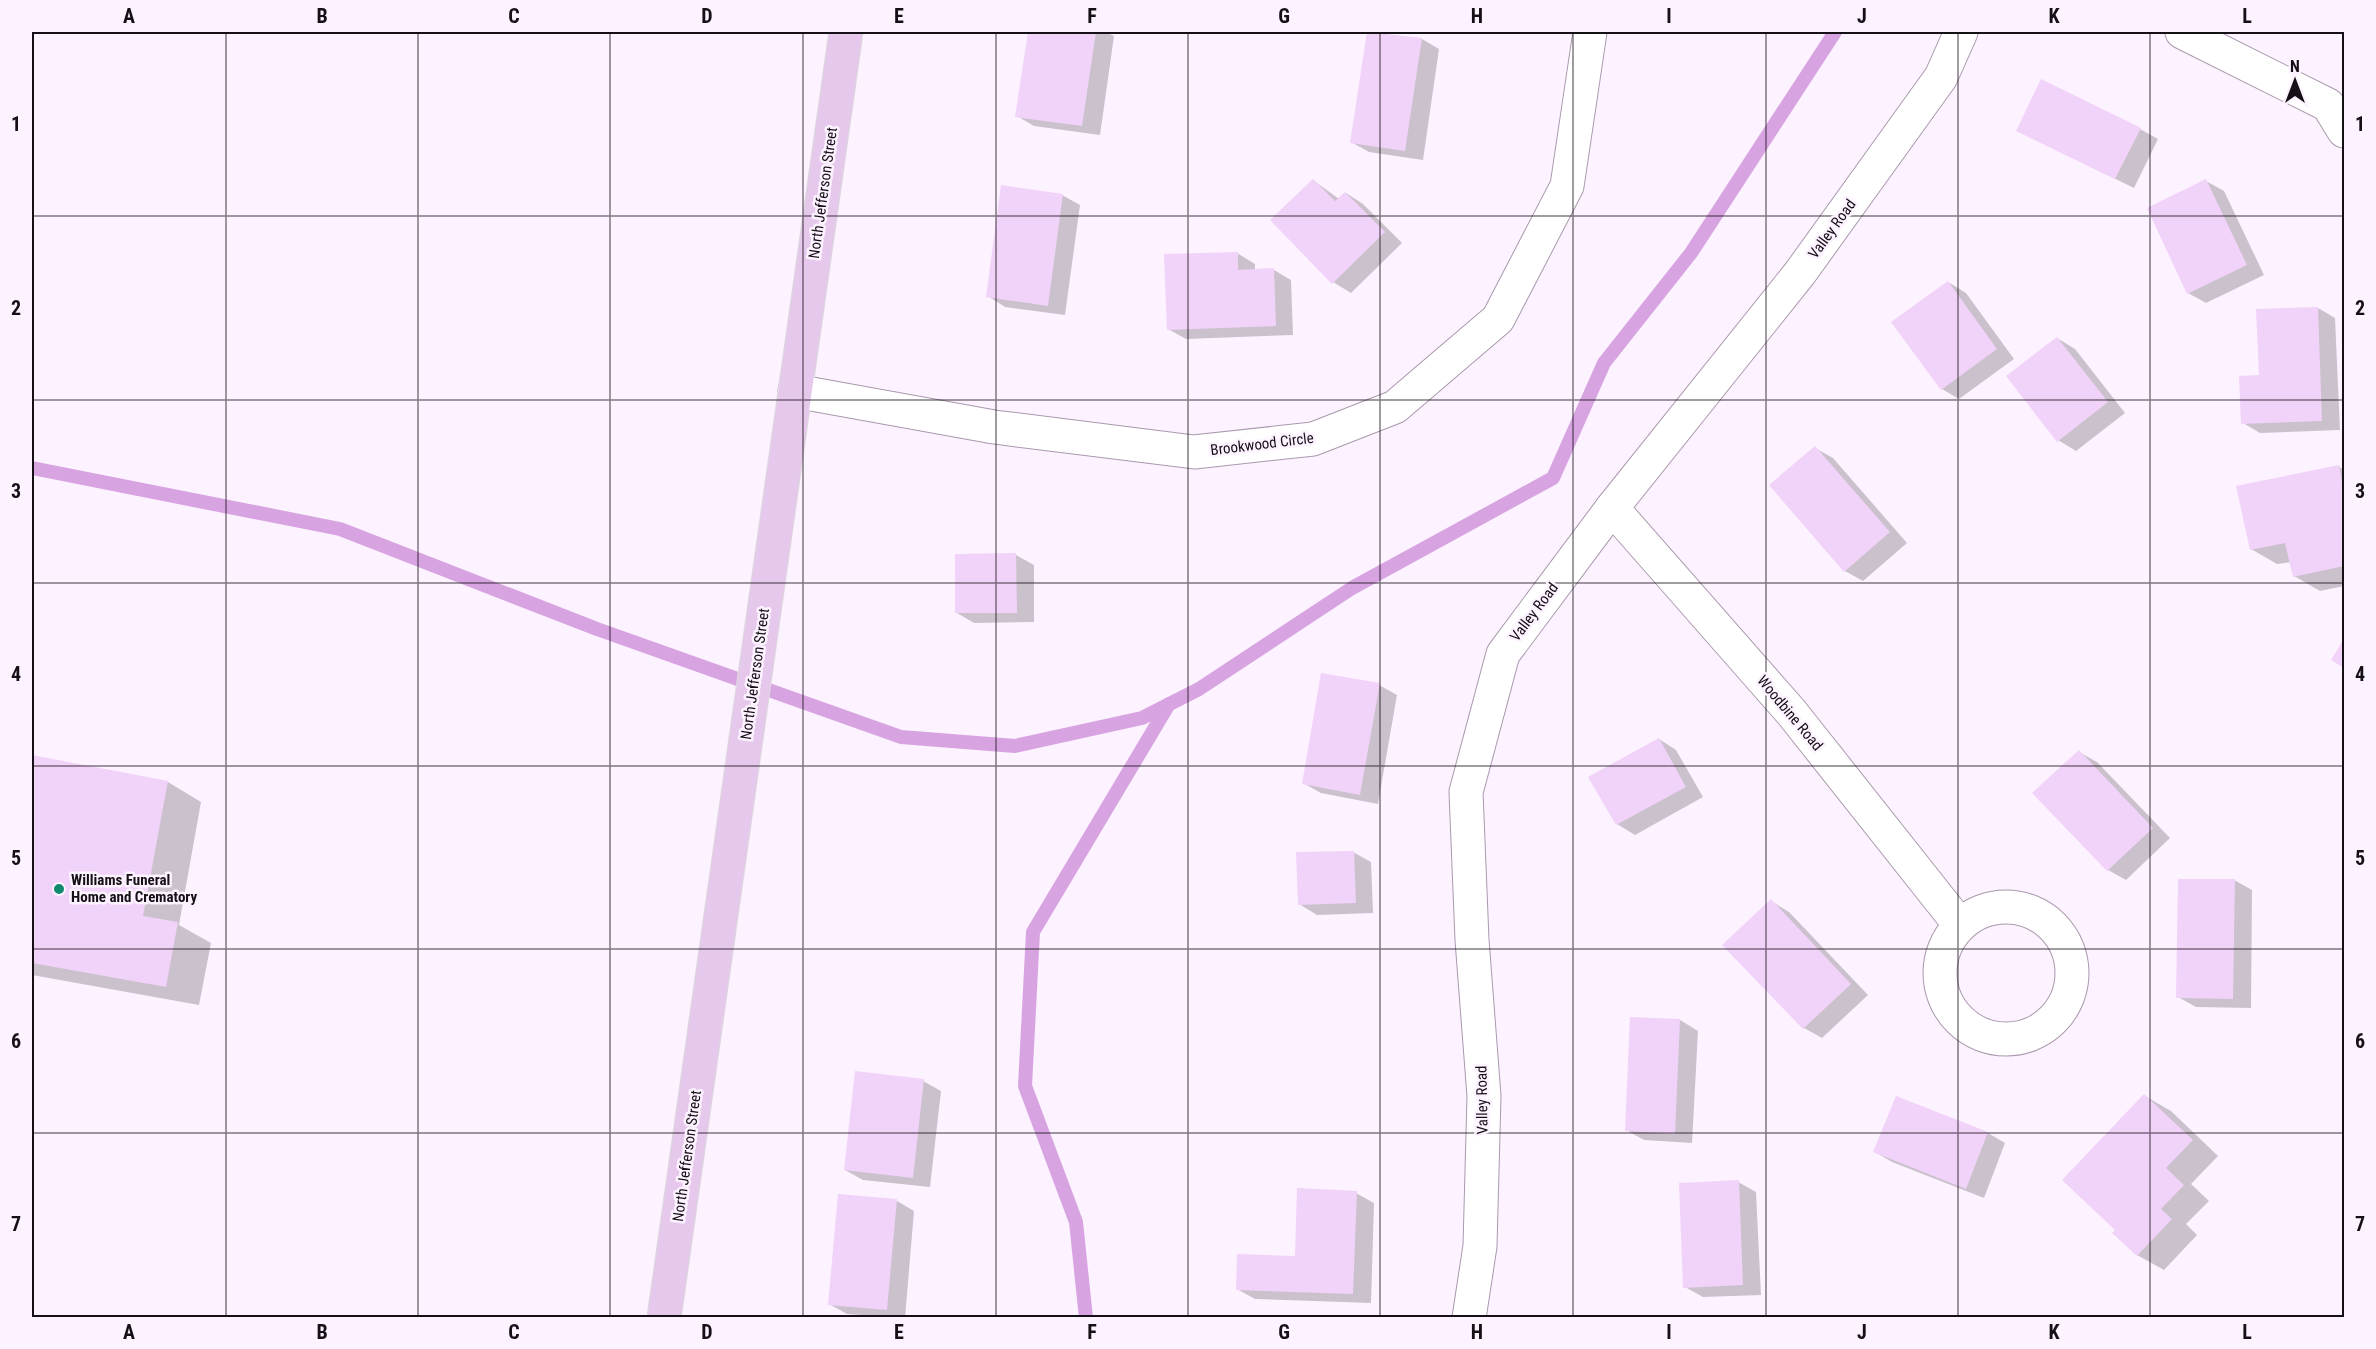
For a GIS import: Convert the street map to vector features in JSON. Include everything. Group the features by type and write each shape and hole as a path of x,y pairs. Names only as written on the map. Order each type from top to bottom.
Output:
{"main road":[{"name":"North Jefferson Street","path":"664,1317 846,32"}],"street":[{"name":"Brookwood Circle","path":"795,391 994,427 1194,452 1313,440 1395,407 1498,319 1567,186 1590,32"},
{"name":"Valley Road","path":"1469,1317 1480,1246 1484,1096 1472,940 1466,792 1503,654 1612,508 1800,273 1941,77 1961,32"},
{"path":"2182,32 2328,105 2344,131"},
{"name":"Woodbine Road","path":"1612,508 1792,713 1960,925"},
{"path":"2008,907 2033,913 2054,928 2068,950 2072,976 2066,1001 2051,1022 2029,1036 2003,1040 1978,1034 1957,1019 1943,997 1939,971 1945,946 1960,925 1982,911 2008,907"}],"building":[{"path":"1028,32 1096,32 1082,126 1015,117"},
{"path":"1367,32 1422,38 1405,151 1350,143"},
{"path":"2041,79 2141,128 2115,179 2016,131"},
{"path":"1313,179 1335,201 1345,192 1385,232 1332,284 1270,220"},
{"path":"2206,179 2247,265 2187,294 2147,208"},
{"path":"1001,185 1063,194 1048,306 986,297"},
{"path":"1238,252 1238,270 1274,268 1276,326 1167,330 1164,254"},
{"path":"1948,281 1997,349 1941,390 1891,322"},
{"path":"2318,307 2322,421 2241,424 2239,376 2259,375 2256,309"},
{"path":"2057,337 2108,402 2057,442 2006,376"},
{"path":"1815,446 1890,532 1844,572 1769,485"},
{"path":"2339,465 2344,493 2344,566 2293,577 2285,543 2250,550 2236,486"},
{"path":"1016,553 1017,613 955,613 955,554"},
{"path":"2344,639 2344,668 2331,660"},
{"path":"1321,673 1380,683 1360,795 1302,784"},
{"path":"1659,738 1686,787 1616,825 1588,777"},
{"path":"2079,750 2153,828 2107,871 2032,793"},
{"path":"32,755 168,781 143,916 178,922 166,987 32,963"},
{"path":"1354,851 1356,903 1298,905 1296,852"},
{"path":"2178,879 2235,879 2233,999 2176,998"},
{"path":"1771,899 1851,984 1803,1029 1722,945"},
{"path":"1630,1017 1680,1019 1675,1134 1625,1131"},
{"path":"855,1071 924,1079 913,1178 844,1170"},
{"path":"2144,1094 2193,1140 2166,1168 2184,1185 2161,1209 2172,1219 2137,1256 2112,1233 2115,1230 2062,1180"},
{"path":"1896,1096 1988,1132 1966,1189 1873,1152"},
{"path":"1739,1180 1743,1285 1683,1288 1679,1183"},
{"path":"1297,1188 1357,1191 1353,1294 1236,1290 1237,1254 1295,1256"},
{"path":"838,1194 897,1199 887,1310 828,1305"}],"waterway":[{"path":"32,468 340,529 597,629 901,737 1015,746 1142,718 1199,689 1352,588 1553,478 1604,363 1691,253 1835,32"},
{"path":"1086,1318 1076,1222 1025,1086 1033,932 1169,704"}],"place":[{"name":"Williams Funeral Home and Crematory","path":"59,889"}]}
